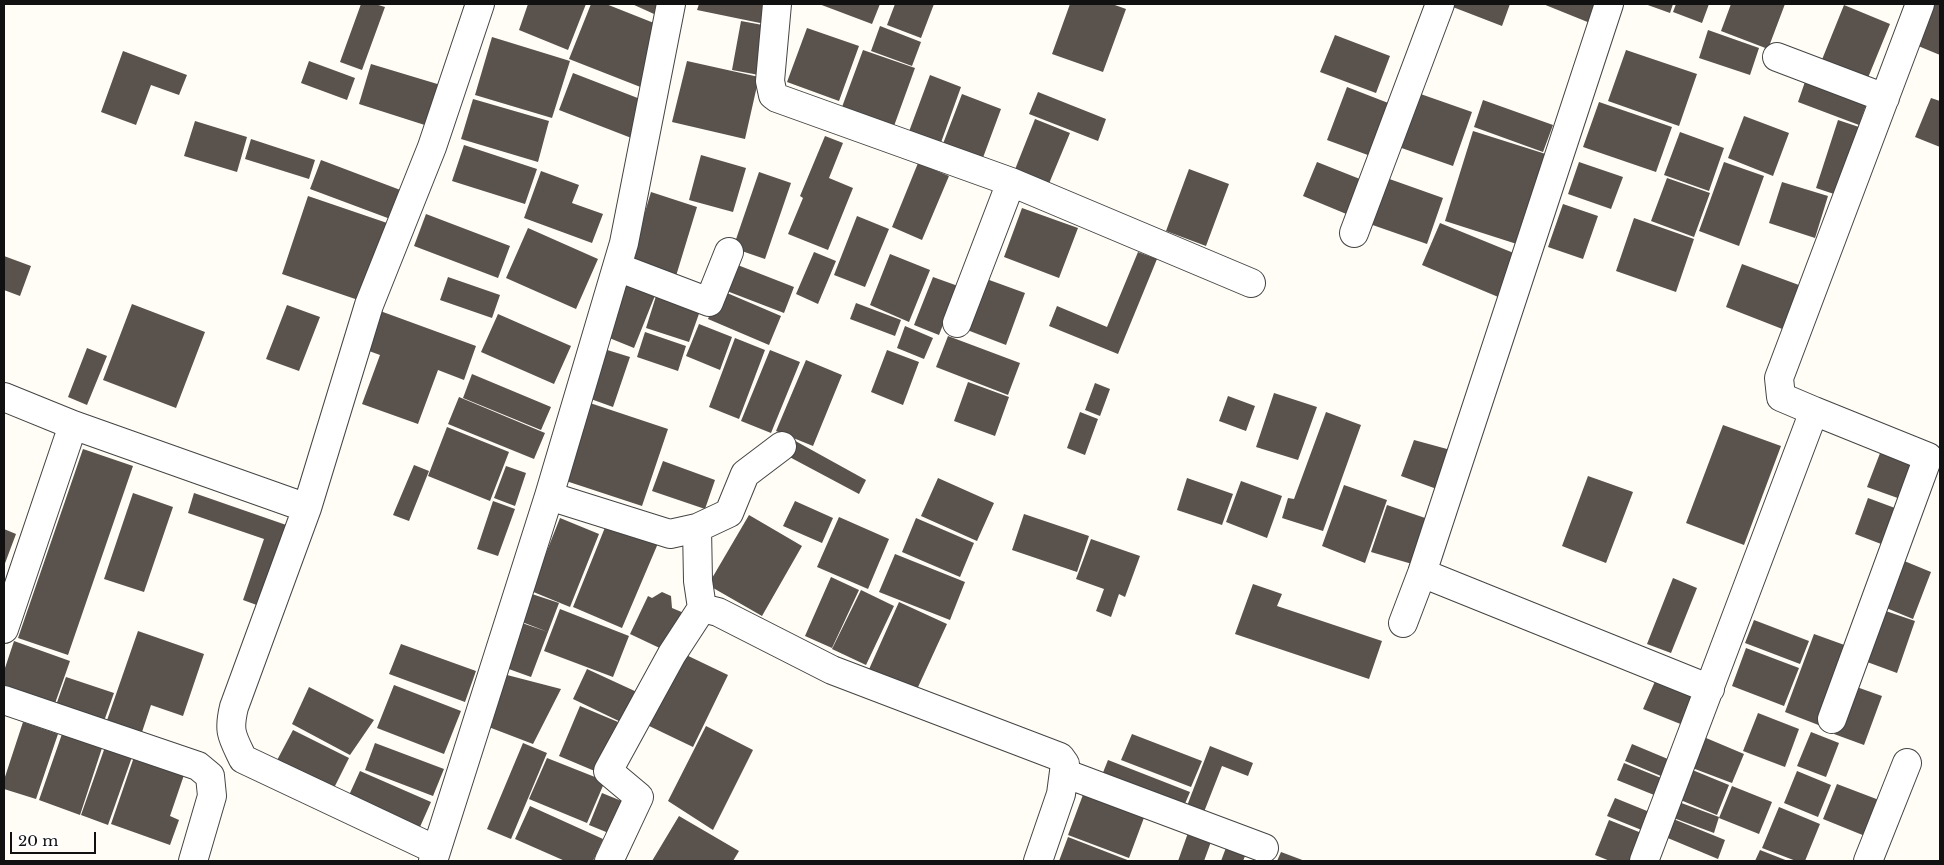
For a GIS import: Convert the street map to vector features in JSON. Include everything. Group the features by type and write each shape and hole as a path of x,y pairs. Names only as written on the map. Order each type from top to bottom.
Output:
{"street":[{"path":"480,4 432,147 369,306 307,508 230,722 231,734 243,759 434,856 549,496 624,243 671,4"},
{"path":"777,4 770,81 773,95 1011,182 1251,282"},
{"path":"1354,233 1440,4"},
{"path":"1403,623 1422,573 1609,4"},
{"path":"1832,718 1928,457 1782,397 1779,378 1920,4"},
{"path":"1777,56 1885,98"},
{"path":"957,323 1011,182"},
{"path":"617,267 710,302 729,252"},
{"path":"4,397 73,425 307,508"},
{"path":"1644,861 1814,411"},
{"path":"4,629 73,425"},
{"path":"549,496 670,534 697,528 728,513 746,474 782,446"},
{"path":"609,861 639,796 608,771 672,654 702,608 698,581 697,528"},
{"path":"1422,573 1710,689"},
{"path":"702,608 718,612 832,670 905,700 1060,758 1065,764 1061,794 1038,861"},
{"path":"4,700 198,766 210,776 212,796 193,861"},
{"path":"1868,861 1907,764"},
{"path":"1064,773 1264,848"}],"building":[{"path":"361,4 375,4 385,7 362,70 340,62"},
{"path":"528,4 586,4 568,50 519,30"},
{"path":"591,4 606,4 664,27 643,88 569,59"},
{"path":"632,4 667,4 665,19"},
{"path":"699,4 769,4 765,24 697,10"},
{"path":"819,4 880,4 872,24"},
{"path":"895,4 934,4 921,38 887,25"},
{"path":"1070,4 1112,4 1126,9 1103,72 1052,54"},
{"path":"1445,4 1510,4 1502,26"},
{"path":"1543,4 1597,4 1590,23"},
{"path":"1645,4 1673,4 1670,13"},
{"path":"1676,4 1709,4 1702,23 1673,12"},
{"path":"1731,4 1785,4 1768,49 1721,31"},
{"path":"1926,4 1940,4 1940,55 1911,43"},
{"path":"1844,5 1890,24 1865,85 1819,67"},
{"path":"741,21 768,26 759,75 732,70"},
{"path":"880,26 921,42 912,66 871,51"},
{"path":"807,28 859,46 839,101 787,82"},
{"path":"1708,30 1759,48 1750,75 1699,58"},
{"path":"1335,35 1390,56 1376,93 1320,72"},
{"path":"492,37 570,61 552,118 475,95"},
{"path":"863,50 915,68 894,126 842,107"},
{"path":"1626,50 1697,74 1679,126 1608,101"},
{"path":"123,51 187,75 179,95 151,85 136,125 101,112"},
{"path":"309,61 355,78 347,100 301,83"},
{"path":"687,61 759,77 745,139 672,122"},
{"path":"371,64 444,86 431,127 359,104"},
{"path":"573,73 648,102 634,139 559,110"},
{"path":"930,75 961,87 939,148 907,137"},
{"path":"1807,76 1868,99 1859,125 1798,102"},
{"path":"1347,87 1396,106 1376,158 1327,140"},
{"path":"1412,91 1472,112 1453,166 1393,145"},
{"path":"1038,92 1106,119 1098,141 1029,114"},
{"path":"962,94 1001,109 981,163 941,149"},
{"path":"1931,98 1940,101 1940,147 1915,137"},
{"path":"473,99 549,121 538,162 461,139"},
{"path":"1483,100 1553,125 1543,152 1474,127"},
{"path":"1599,102 1672,127 1656,172 1583,147"},
{"path":"1744,116 1789,133 1773,176 1728,158"},
{"path":"1035,119 1070,133 1048,186 1014,172"},
{"path":"1838,120 1865,129 1843,197 1816,188"},
{"path":"195,121 247,137 237,172 184,156"},
{"path":"1473,131 1552,156 1523,246 1445,221"},
{"path":"1680,132 1724,148 1709,191 1664,175"},
{"path":"825,136 843,143 829,178 853,188 828,250 788,234 803,198 800,196"},
{"path":"251,139 315,160 309,179 245,159"},
{"path":"464,145 537,169 525,204 452,181"},
{"path":"701,155 746,168 733,212 689,200"},
{"path":"321,160 403,191 393,220 310,189"},
{"path":"1317,162 1370,183 1356,218 1303,196"},
{"path":"1579,162 1623,177 1611,209 1568,194"},
{"path":"1724,162 1764,176 1739,246 1699,231"},
{"path":"918,163 949,176 922,240 892,227"},
{"path":"1189,169 1229,184 1206,246 1166,231"},
{"path":"541,171 579,185 572,203 603,214 592,243 524,218"},
{"path":"759,172 791,183 765,259 733,248"},
{"path":"1381,176 1443,198 1427,244 1364,222"},
{"path":"1667,178 1710,193 1694,237 1651,221"},
{"path":"1782,182 1828,196 1815,238 1769,223"},
{"path":"651,192 697,207 676,276 630,262"},
{"path":"308,196 393,225 367,303 282,274"},
{"path":"1563,204 1598,216 1583,259 1548,247"},
{"path":"1022,208 1078,228 1059,278 1004,257"},
{"path":"426,214 510,246 498,278 414,246"},
{"path":"857,216 889,229 865,287 834,275"},
{"path":"1634,218 1694,239 1676,292 1616,271"},
{"path":"1440,223 1521,256 1503,299 1422,265"},
{"path":"528,228 598,259 576,309 506,278"},
{"path":"814,252 836,261 818,304 796,294"},
{"path":"1138,252 1157,259 1118,354 1049,326 1057,306 1107,327"},
{"path":"890,254 930,270 909,322 870,305"},
{"path":"4,256 31,266 20,296 4,290"},
{"path":"730,262 794,287 784,313 719,288"},
{"path":"1742,264 1807,288 1790,332 1726,307"},
{"path":"448,277 500,295 492,318 440,300"},
{"path":"933,277 958,286 939,335 914,325"},
{"path":"981,277 1025,293 1006,345 962,328"},
{"path":"624,280 656,293 634,348 602,335"},
{"path":"720,290 781,316 769,345 708,319"},
{"path":"657,293 701,308 689,342 646,328"},
{"path":"856,303 901,320 895,336 850,319"},
{"path":"132,304 205,332 176,408 103,380"},
{"path":"287,305 320,317 299,371 266,359"},
{"path":"372,308 476,346 464,380 438,370 418,424 362,404 380,355 358,347"},
{"path":"498,314 571,346 554,384 481,352"},
{"path":"699,324 732,337 720,370 686,356"},
{"path":"905,326 933,338 924,359 897,348"},
{"path":"645,332 686,346 678,371 637,357"},
{"path":"948,336 1020,363 1008,395 936,367"},
{"path":"735,338 765,350 739,419 709,407"},
{"path":"87,348 107,356 87,405 68,397"},
{"path":"604,349 630,357 613,407 588,398"},
{"path":"770,350 800,362 771,433 741,421"},
{"path":"887,350 919,362 903,405 871,392"},
{"path":"806,360 842,375 813,446 776,431"},
{"path":"472,374 551,407 541,430 463,398"},
{"path":"968,382 1009,397 995,436 954,421"},
{"path":"1095,383 1110,389 1100,416 1085,410"},
{"path":"1274,393 1317,407 1298,460 1256,447"},
{"path":"1228,396 1255,406 1246,431 1219,421"},
{"path":"459,397 545,433 534,459 448,424"},
{"path":"587,402 668,429 642,506 560,479"},
{"path":"1080,412 1098,419 1085,455 1067,448"},
{"path":"1326,412 1361,425 1323,531 1282,518 1288,498 1294,499"},
{"path":"1723,425 1781,446 1744,545 1686,523"},
{"path":"447,427 509,452 490,501 428,476"},
{"path":"790,438 866,480 859,494 782,453"},
{"path":"1414,440 1458,452 1445,492 1401,476"},
{"path":"1882,448 1920,463 1906,501 1867,487"},
{"path":"83,449 133,466 68,655 18,638"},
{"path":"663,461 715,480 705,509 652,491"},
{"path":"414,465 429,471 409,521 393,515"},
{"path":"506,466 526,473 515,506 494,498"},
{"path":"1588,476 1633,492 1606,563 1562,546"},
{"path":"938,478 994,503 977,541 921,516"},
{"path":"1187,478 1233,494 1222,525 1177,510"},
{"path":"1241,481 1282,496 1267,538 1226,522"},
{"path":"1344,485 1387,500 1365,563 1322,546"},
{"path":"133,493 173,507 144,592 104,579"},
{"path":"194,493 292,527 265,608 243,600 264,539 188,513"},
{"path":"1868,498 1903,511 1889,547 1855,534"},
{"path":"493,501 515,509 498,556 477,549"},
{"path":"795,501 833,518 822,543 783,526"},
{"path":"1387,505 1434,521 1419,566 1371,552"},
{"path":"1024,514 1089,536 1077,572 1012,550"},
{"path":"749,515 802,546 762,616 708,585"},
{"path":"839,517 889,539 868,589 817,567"},
{"path":"560,518 599,534 570,607 531,591"},
{"path":"916,518 974,543 960,577 902,552"},
{"path":"608,520 659,541 622,628 573,607"},
{"path":"4,529 16,534 4,566"},
{"path":"1091,539 1140,556 1125,597 1119,594 1111,617 1096,611 1104,589 1076,579"},
{"path":"895,554 965,582 950,620 879,592"},
{"path":"1897,558 1931,572 1913,619 1879,605"},
{"path":"831,577 859,590 832,648 805,636"},
{"path":"1673,578 1697,588 1671,653 1647,644"},
{"path":"1253,584 1282,594 1277,606 1382,641 1369,679 1235,634"},
{"path":"861,590 894,606 866,665 832,649"},
{"path":"662,592 671,596 672,608 684,613 666,651 630,634 648,596 652,598"},
{"path":"532,594 559,603 548,632 522,622"},
{"path":"899,602 947,624 913,698 866,676"},
{"path":"1877,608 1915,621 1897,673 1859,659"},
{"path":"560,609 629,636 613,677 544,651"},
{"path":"1754,620 1809,641 1800,664 1745,643"},
{"path":"522,623 548,632 531,677 506,668"},
{"path":"138,631 204,654 183,716 151,705 140,738 105,726"},
{"path":"1814,634 1850,647 1821,726 1785,712"},
{"path":"14,641 70,661 53,709 4,692 4,671"},
{"path":"401,644 476,671 465,702 389,674"},
{"path":"1746,648 1799,668 1784,706 1732,686"},
{"path":"680,652 728,675 693,747 645,724"},
{"path":"587,669 639,693 625,724 573,699"},
{"path":"507,675 561,689 533,744 486,726"},
{"path":"66,677 114,693 103,724 55,708"},
{"path":"1656,679 1701,697 1688,727 1643,709"},
{"path":"394,685 461,711 444,754 377,728"},
{"path":"1851,685 1882,696 1864,745 1834,734"},
{"path":"309,687 374,720 350,755 292,724"},
{"path":"580,706 618,722 597,772 559,756"},
{"path":"1758,713 1799,729 1785,767 1743,751"},
{"path":"23,722 58,734 36,799 4,789 4,780"},
{"path":"706,726 753,750 713,830 668,801"},
{"path":"293,730 349,758 332,792 275,764"},
{"path":"1811,732 1839,743 1826,777 1797,766"},
{"path":"62,734 102,748 80,815 39,800"},
{"path":"1132,734 1202,761 1191,787 1121,760"},
{"path":"1699,735 1744,754 1732,783 1687,766"},
{"path":"375,743 444,769 433,796 365,770"},
{"path":"523,743 547,753 511,839 487,829"},
{"path":"1632,744 1675,762 1668,779 1625,761"},
{"path":"1210,746 1253,763 1248,776 1222,766 1202,817 1185,811"},
{"path":"105,747 132,757 108,825 81,815"},
{"path":"134,757 184,775 170,816 179,820 170,845 111,824"},
{"path":"547,758 605,781 587,823 529,799"},
{"path":"1108,760 1190,792 1184,806 1102,775"},
{"path":"1624,763 1671,782 1664,799 1617,780"},
{"path":"1690,769 1729,785 1717,815 1678,799"},
{"path":"360,771 431,802 416,836 345,804"},
{"path":"1797,771 1831,785 1818,817 1784,803"},
{"path":"1837,784 1879,800 1865,836 1823,819"},
{"path":"1732,786 1772,802 1759,834 1719,818"},
{"path":"1084,792 1145,815 1129,858 1068,835"},
{"path":"602,793 624,802 611,834 589,825"},
{"path":"1615,798 1657,815 1649,833 1607,816"},
{"path":"1676,801 1719,817 1714,833 1671,817"},
{"path":"530,806 603,839 593,861 565,861 515,839"},
{"path":"1779,807 1820,824 1805,861 1796,861 1762,848"},
{"path":"679,816 739,851 733,861 652,861"},
{"path":"1671,818 1725,840 1718,859 1663,836"},
{"path":"1609,820 1649,836 1639,861 1610,861 1595,855"},
{"path":"1189,830 1212,839 1204,861 1178,861"},
{"path":"1068,837 1130,861 1059,861"},
{"path":"1230,837 1250,844 1243,861 1221,861"},
{"path":"1760,850 1788,861 1755,861"},
{"path":"1281,852 1305,861 1277,861"}]}
